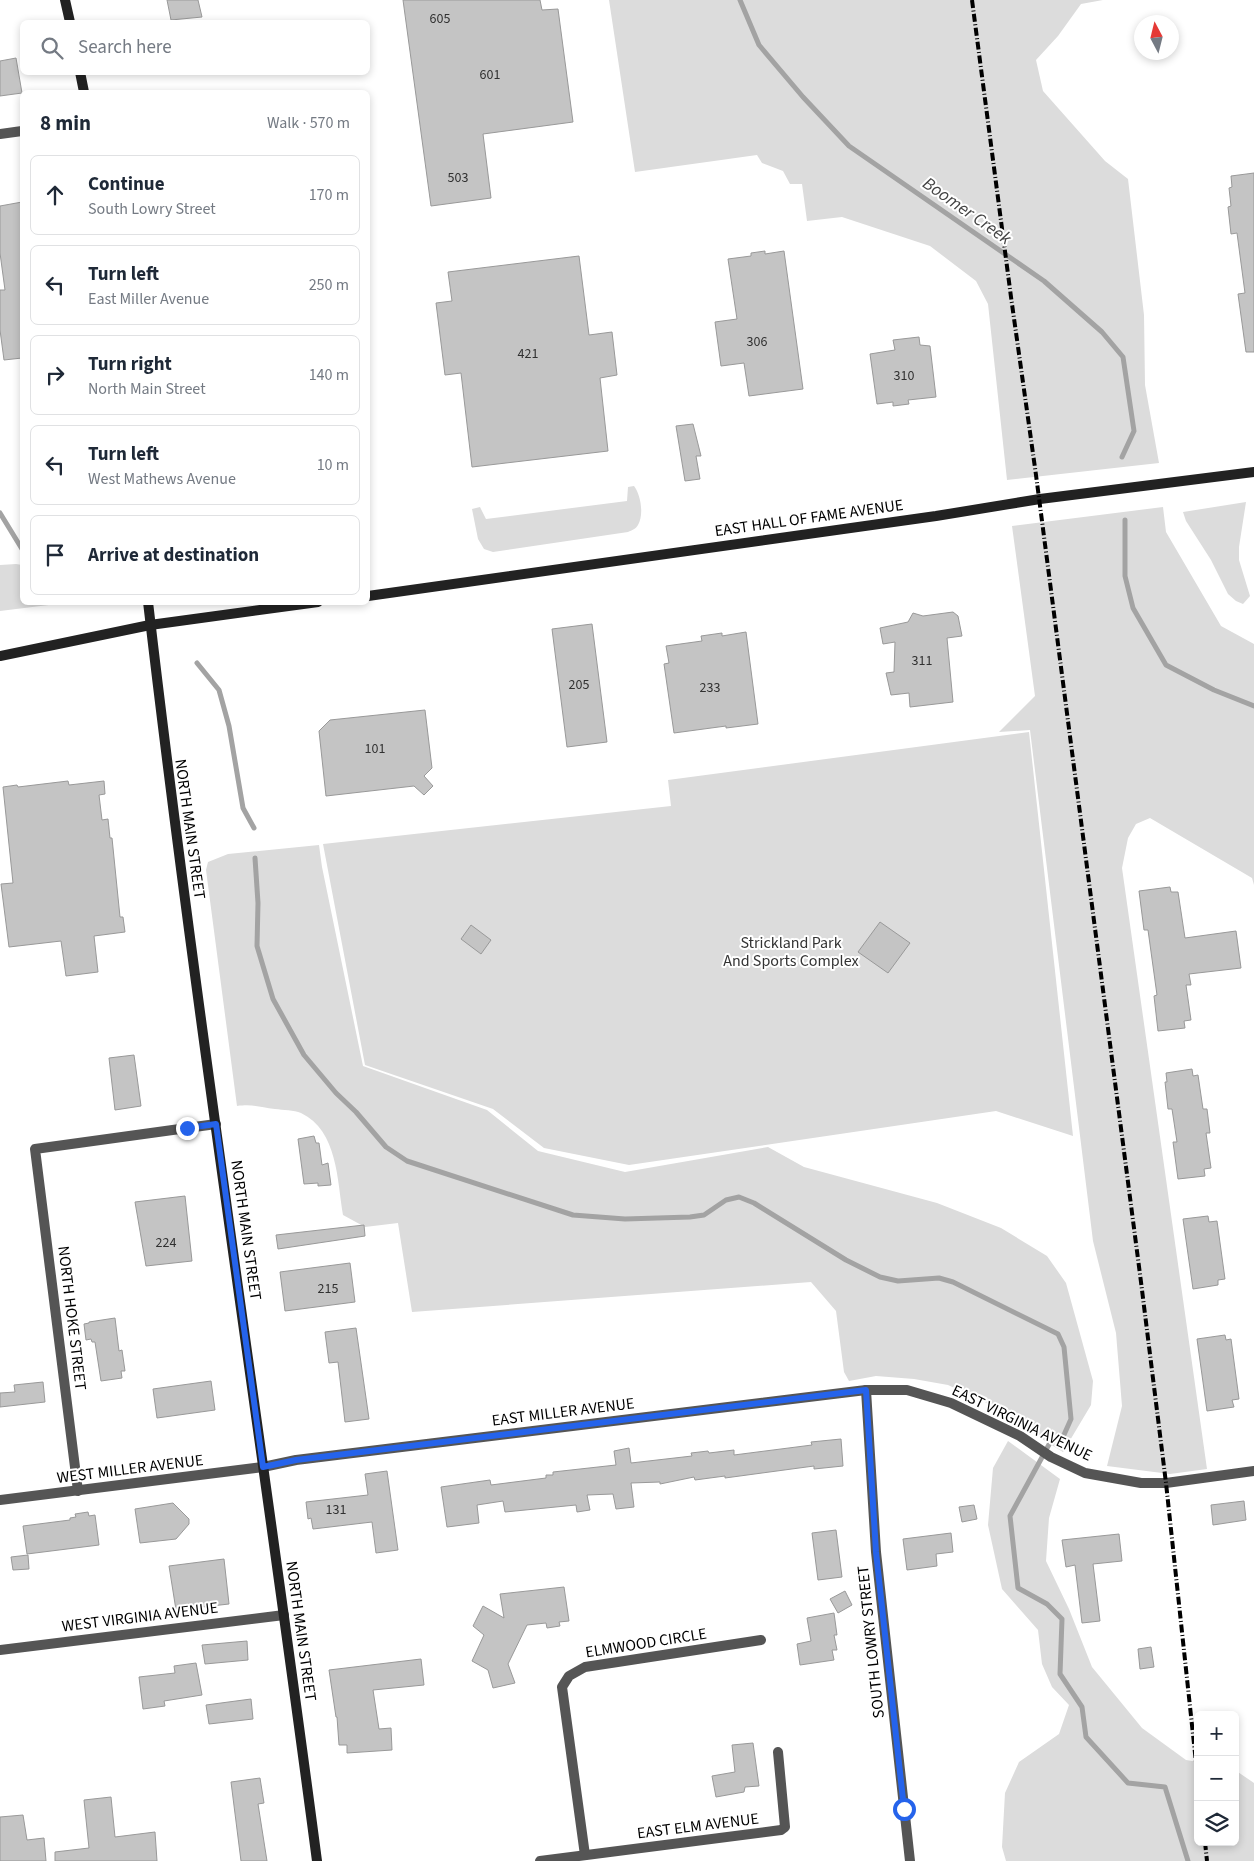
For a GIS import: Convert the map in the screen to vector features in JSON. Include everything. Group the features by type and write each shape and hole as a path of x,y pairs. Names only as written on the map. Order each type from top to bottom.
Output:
{"main road":[{"path":"65,0 70,20"},
{"path":"81,75 84,90"},
{"name":"EAST HALL OF FAME AVENUE","path":"370,596 936,516 1040,499 1254,472"},
{"name":"NORTH MAIN STREET","path":"148,605 168,776 317,1861"},
{"path":"0,656 150,625 296,605"}],"street":[{"path":"0,134 20,131"},
{"name":"NORTH HOKE STREET","path":"78,1491 35,1149 216,1124"},
{"name":"EAST MILLER AVENUE","path":"263,1467 296,1460 866,1390"},
{"name":"EAST VIRGINIA AVENUE","path":"866,1390 907,1390 951,1403 1020,1436 1052,1457 1085,1473 1141,1483 1166,1484 1254,1471"},
{"name":"SOUTH LOWRY STREET","path":"866,1390 876,1552 910,1861"},
{"name":"WEST MILLER AVENUE","path":"0,1500 263,1467"},
{"name":"WEST VIRGINIA AVENUE","path":"0,1650 284,1615"},
{"name":"ELMWOOD CIRCLE","path":"585,1855 562,1687 569,1676 585,1667 761,1640"},
{"name":"EAST ELM AVENUE","path":"540,1861 784,1829 778,1752"},
{"path":"626,1849 628,1861"}],"green space":[{"path":"609,0 1103,0 1081,4 1058,36 1036,60 1043,91 1105,161 1128,179 1144,315 1145,385 1159,463 1007,480 988,304 976,281 930,246 842,217 807,221 802,184 790,184 783,171 762,163 757,155 635,172"},
{"path":"634,486 640,500 641,516 637,526 628,532 493,552 484,549 478,539 472,509 480,507 486,519 627,501 628,487"},
{"path":"1246,502 1239,547 1239,560 1250,596 1243,604 1228,594 1211,560 1186,521 1183,512"},
{"path":"1163,507 1166,532 1221,626 1254,644 1254,885 1252,878 1150,818 1136,824 1128,838 1122,868 1207,1469 1170,1474 1107,1466 1122,1406 1116,1333 1093,1241 1030,730 999,732 1035,696 1012,526"},
{"path":"0,565 20,565 20,605 49,605 0,611"},
{"name":"Strickland Park And Sports Complex","path":"1029,732 1073,1136 996,1111 629,1165 544,1148 493,1109 365,1065 323,844 671,806 668,780"},
{"path":"319,845 363,1066 487,1110 538,1151 625,1172 768,1147 804,1167 937,1203 1001,1228 1047,1256 1066,1283 1093,1381 1091,1405 1063,1452 1013,1418 983,1401 948,1385 914,1379 876,1376 849,1381 844,1372 836,1311 811,1282 412,1312 398,1223 365,1227 343,1215 334,1158 329,1144 313,1121 298,1112 237,1106 206,870 208,862 228,854"},
{"path":"1008,1441 1060,1479 1049,1518 1046,1561 1069,1609 1092,1667 1142,1728 1186,1760 1194,1761 1194,1846 1239,1846 1239,1773 1254,1783 1254,1861 1006,1861 1002,1847 1005,1793 1019,1762 1059,1734 1069,1705 1052,1687 1042,1664 1038,1630 1002,1589 988,1525 993,1468"}],"building":[{"path":"167,0 198,0 202,17 171,20"},
{"path":"403,0 540,0 542,10 558,9 573,122 483,134 491,198 431,206"},
{"path":"16,58 21,90 20,93 0,96 0,61"},
{"path":"1254,173 1254,352 1246,352 1238,294 1245,293 1237,233 1231,234 1228,207 1231,206 1229,188 1232,187 1231,176"},
{"path":"20,202 20,358 4,360 0,330 0,290 5,290 0,253 0,206"},
{"path":"765,251 765,254 784,251 803,389 749,396 744,363 721,366 715,322 737,319 728,259 751,256 751,253"},
{"path":"579,256 589,335 612,332 617,375 600,378 608,451 472,467 461,373 445,375 436,303 452,301 448,272"},
{"path":"919,337 920,345 930,346 936,397 908,400 909,404 893,406 893,402 877,404 870,354 895,350 893,340"},
{"path":"693,424 701,456 696,456 700,479 685,481 676,426"},
{"path":"953,612 958,616 962,636 947,638 953,702 910,707 909,693 891,695 886,673 894,672 895,642 883,644 880,628 908,622 913,613 923,616"},
{"path":"592,624 607,742 567,747 552,629"},
{"path":"746,632 758,724 674,733 664,664 669,663 666,646 702,641 701,636 722,633 722,636"},
{"path":"425,710 432,768 424,776 433,786 424,795 414,786 326,796 319,731 330,720"},
{"path":"68,781 69,785 104,781 105,794 99,795 102,820 108,819 110,838 112,838 120,917 123,917 125,932 94,936 98,972 66,976 61,941 9,947 1,884 13,883 3,787"},
{"path":"1170,887 1171,892 1178,892 1185,938 1236,931 1241,968 1189,974 1191,985 1186,985 1191,1020 1184,1021 1185,1028 1158,1031 1154,996 1157,995 1148,930 1144,930 1139,891"},
{"path":"880,922 910,943 888,973 858,952"},
{"path":"471,925 491,940 481,954 461,939"},
{"path":"134,1055 141,1106 115,1110 109,1058"},
{"path":"1192,1069 1193,1076 1198,1075 1203,1109 1207,1109 1210,1133 1206,1133 1211,1168 1204,1169 1205,1176 1178,1179 1173,1142 1177,1142 1172,1109 1168,1109 1166,1073"},
{"path":"314,1136 316,1143 319,1143 322,1165 328,1163 331,1185 318,1186 318,1183 304,1184 298,1139"},
{"path":"185,1196 192,1261 146,1266 135,1202"},
{"path":"1208,1216 1209,1222 1217,1221 1225,1279 1218,1280 1218,1285 1193,1289 1183,1219"},
{"path":"364,1225 365,1236 278,1249 276,1235"},
{"path":"350,1263 355,1302 285,1311 280,1272"},
{"path":"115,1318 119,1351 122,1350 125,1371 121,1371 122,1378 101,1381 95,1342 92,1342 91,1339 86,1340 84,1324"},
{"path":"356,1328 369,1419 345,1422 338,1362 329,1363 325,1332"},
{"path":"1225,1335 1226,1340 1231,1339 1239,1399 1232,1400 1234,1407 1207,1411 1197,1339"},
{"path":"211,1381 215,1410 157,1418 153,1389"},
{"path":"43,1382 45,1402 0,1407 0,1393 15,1392 14,1385"},
{"path":"841,1439 843,1466 814,1469 814,1466 725,1478 725,1476 695,1480 694,1477 660,1484 660,1482 631,1483 634,1507 616,1509 613,1494 587,1495 590,1510 577,1512 576,1505 505,1512 503,1501 477,1505 479,1523 447,1527 441,1487 490,1480 491,1485 546,1478 546,1475 553,1475 553,1472 616,1465 614,1451 629,1448 631,1463 692,1456 691,1453 708,1451 709,1453 734,1450 734,1455 812,1445 811,1442"},
{"path":"387,1471 398,1550 376,1553 372,1522 313,1529 311,1518 308,1519 306,1502 368,1495 365,1474"},
{"path":"1244,1501 1246,1520 1213,1525 1211,1505"},
{"path":"173,1503 189,1519 189,1524 176,1539 140,1543 135,1509"},
{"path":"974,1505 977,1519 962,1522 959,1507"},
{"path":"88,1512 89,1516 95,1515 99,1545 27,1554 23,1526 70,1520 70,1518 76,1517 75,1514"},
{"path":"836,1530 842,1577 818,1580 812,1533"},
{"path":"951,1533 953,1552 936,1554 937,1566 907,1570 903,1539"},
{"path":"1119,1534 1122,1561 1093,1564 1100,1621 1082,1623 1075,1565 1066,1567 1062,1540"},
{"path":"28,1555 29,1569 13,1570 11,1557"},
{"path":"224,1559 229,1604 176,1610 169,1566"},
{"path":"564,1587 569,1621 559,1622 560,1626 547,1628 546,1623 527,1625 508,1664 515,1683 493,1688 488,1670 472,1661 484,1635 473,1626 483,1606 504,1618 500,1594"},
{"path":"845,1591 852,1605 838,1613 830,1599"},
{"path":"834,1613 837,1635 834,1635 837,1650 832,1650 834,1660 800,1665 797,1644 811,1641 807,1618"},
{"path":"247,1641 248,1660 205,1664 202,1645"},
{"path":"1151,1647 1154,1667 1140,1669 1138,1649"},
{"path":"421,1659 424,1685 373,1690 379,1729 391,1728 392,1750 347,1753 347,1745 339,1745 337,1717 329,1670"},
{"path":"196,1663 202,1695 164,1701 165,1706 143,1709 139,1677 175,1673 174,1666"},
{"path":"251,1699 253,1719 209,1724 206,1705"},
{"path":"753,1743 759,1786 745,1787 744,1792 716,1797 712,1776 735,1772 732,1745"},
{"path":"260,1778 264,1803 258,1804 267,1861 241,1861 231,1782"},
{"path":"111,1797 115,1837 155,1832 157,1861 55,1861 55,1852 89,1848 84,1800"},
{"path":"23,1815 27,1840 44,1838 46,1861 0,1861 0,1817"}],"waterway":[{"name":"Boomer Creek","path":"740,0 759,45 803,97 849,146 1044,281 1102,332 1123,357 1134,431 1122,457"},
{"path":"0,513 20,546"},
{"name":"Boomer Creek","path":"1125,520 1125,576 1133,608 1166,665 1214,690 1254,706"},
{"path":"197,663 219,690 229,726 243,808 254,828"},
{"path":"255,858 258,903 257,946 273,999 304,1055 386,1147 407,1161 573,1215 625,1219 690,1217 704,1215 726,1200 739,1197 754,1203 846,1260 880,1277 898,1281 939,1278 953,1282 1058,1334 1064,1347 1071,1419 1063,1437 1052,1439 1010,1516 1018,1588 1047,1604 1062,1619 1060,1674 1082,1707 1086,1737 1128,1783 1165,1787 1188,1861"}],"railway":[{"path":"972,0 1141,1282 1166,1483 1195,1756"},
{"path":"1205,1846 1207,1861"}],"route":[{"path":"187,1128 216,1124 263,1467 296,1460 866,1390 876,1552 904,1809"}]}
